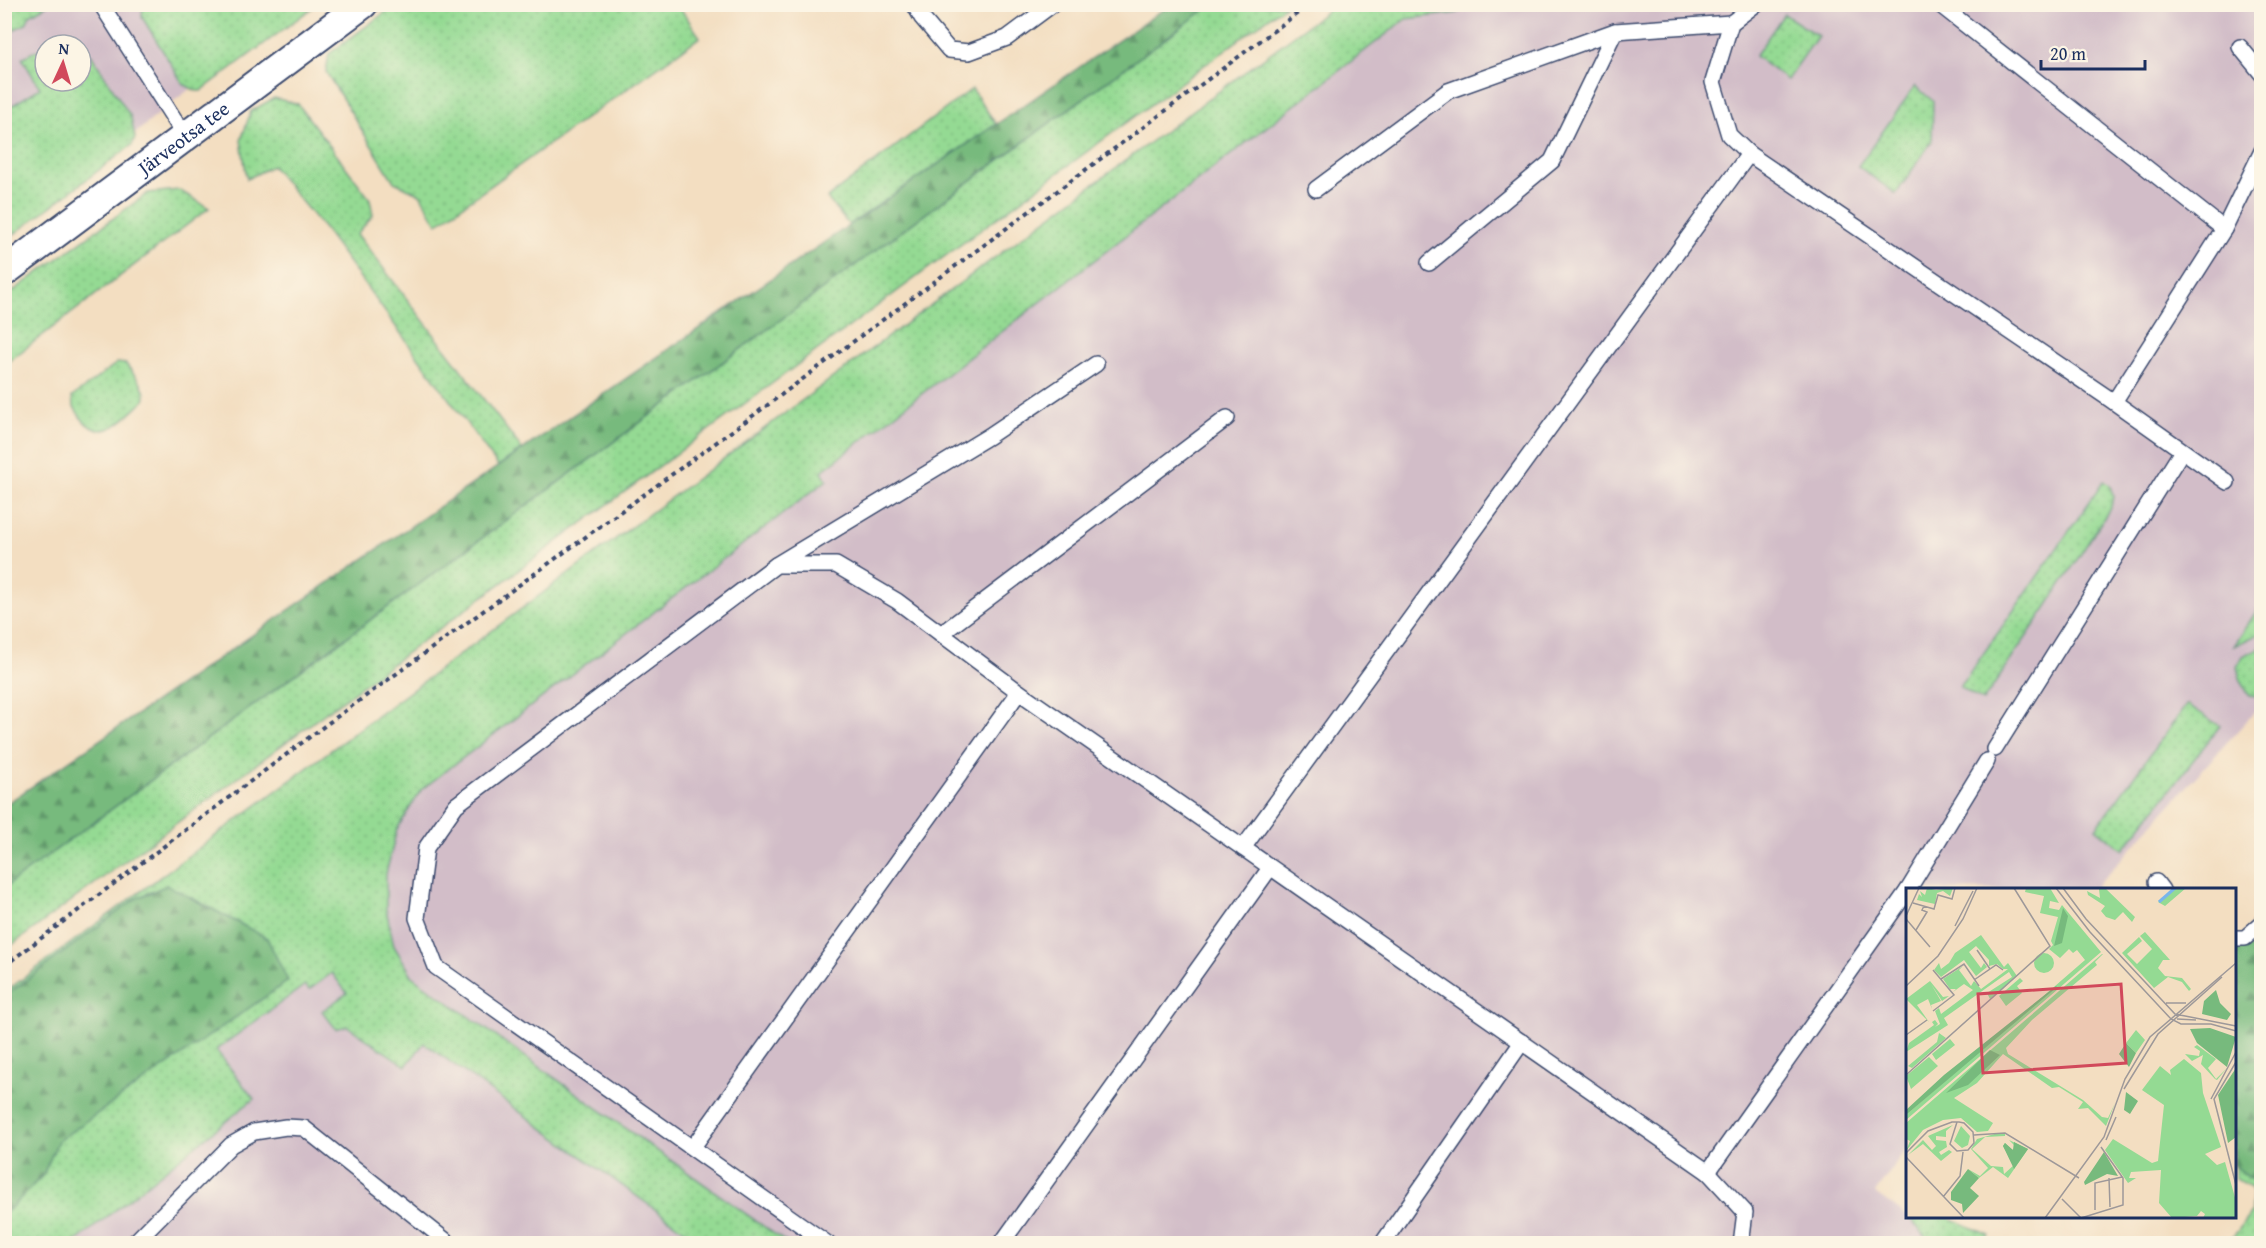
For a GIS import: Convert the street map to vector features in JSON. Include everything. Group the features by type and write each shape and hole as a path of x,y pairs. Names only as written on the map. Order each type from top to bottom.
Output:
{"street":[{"name":"Järveotsa tee","path":"4,272 363,4"}],"lane":[{"path":"101,4 186,136"},
{"path":"914,4 922,18 949,50 969,52 1007,38 1053,4"},
{"path":"1316,189 1448,91 1615,31 1731,23 1756,4"},
{"path":"1939,4 2224,229"},
{"path":"1731,23 1713,82 1729,135 1749,154 2114,402 2227,482"},
{"path":"1429,264 1552,161 1615,31"},
{"path":"2240,47 2262,74"},
{"path":"2114,402 2224,229 2262,151"},
{"path":"1243,848 1749,154"},
{"path":"828,1244 436,967 417,918 426,848 456,806 776,565 988,436 1096,364"},
{"path":"941,634 1227,418"},
{"path":"1909,888 2182,451"},
{"path":"776,565 836,565 897,601 1019,692 1708,1172 1745,1212 1741,1244"},
{"path":"693,1148 1019,692"},
{"path":"1001,1244 1270,868"},
{"path":"1708,1172 1906,893"},
{"path":"2236,938 2245,938 2262,923"},
{"path":"1382,1244 1522,1042"},
{"path":"133,1244 231,1145 254,1132 286,1127 304,1128 450,1244"}],"path":[{"path":"4,966 327,724 764,408 1310,4"}],"shaded area":[{"path":"5,5 303,5 174,101 5,243"},
{"path":"1426,5 2261,5 2261,705 2095,888 1906,888 1906,1149 1875,1193 1906,1215 1906,1218 1909,1218 1932,1243 5,1244 5,1088 1259,129"}],"green space":[{"path":"5,4 47,5 30,15 26,24 6,33"},
{"path":"143,4 316,5 201,91 196,91 183,84 142,17"},
{"path":"395,5 678,5 700,37 437,224 420,194 394,182 326,72 329,54"},
{"path":"1170,5 1211,5 5,887 5,805"},
{"path":"1211,5 1286,5 5,950 5,887"},
{"path":"1335,5 1469,5 1457,13 1406,19 822,471 827,480 421,790 397,829 386,874 386,909 394,946 413,977 787,1243 702,1243 424,1043 406,1066 347,1026 336,1029 322,1011 347,993 332,973 309,990 305,985 216,1050 254,1099 74,1243 5,1244 5,992"},
{"path":"1784,14 1818,36 1787,80 1755,56"},
{"path":"33,52 33,76 22,58"},
{"path":"93,58 131,117 135,138 132,145 5,241 5,110 33,92 93,93"},
{"path":"1915,86 1933,101 1932,141 1896,194 1858,166"},
{"path":"972,89 996,124 849,225 827,198"},
{"path":"274,98 298,104 370,199 373,215 357,234 522,449 498,466 325,230 272,166 247,179 241,140 251,111"},
{"path":"179,190 209,208 5,364 5,297 148,193"},
{"path":"117,363 126,364 140,381 145,396 144,401 113,427 97,430 81,418 72,397"},
{"path":"2104,481 2110,485 2113,496 2111,507 1983,701 1960,687"},
{"path":"2261,604 2261,633 2234,646"},
{"path":"2261,647 2261,694 2258,697 2249,696 2237,667 2243,656"},
{"path":"2187,704 2220,726 2123,850 2096,828"},
{"path":"167,885 267,938 288,981 58,1141 43,1175 5,1214 5,996 135,899"},
{"path":"2261,942 2261,1188 2236,1167 2236,948 2255,946"},
{"path":"2236,1166 2261,1188 2261,1243 2228,1244 2251,1213 2252,1189 2236,1178"},
{"path":"1909,1218 1950,1218 1989,1235 1985,1243 1932,1243"}]}
